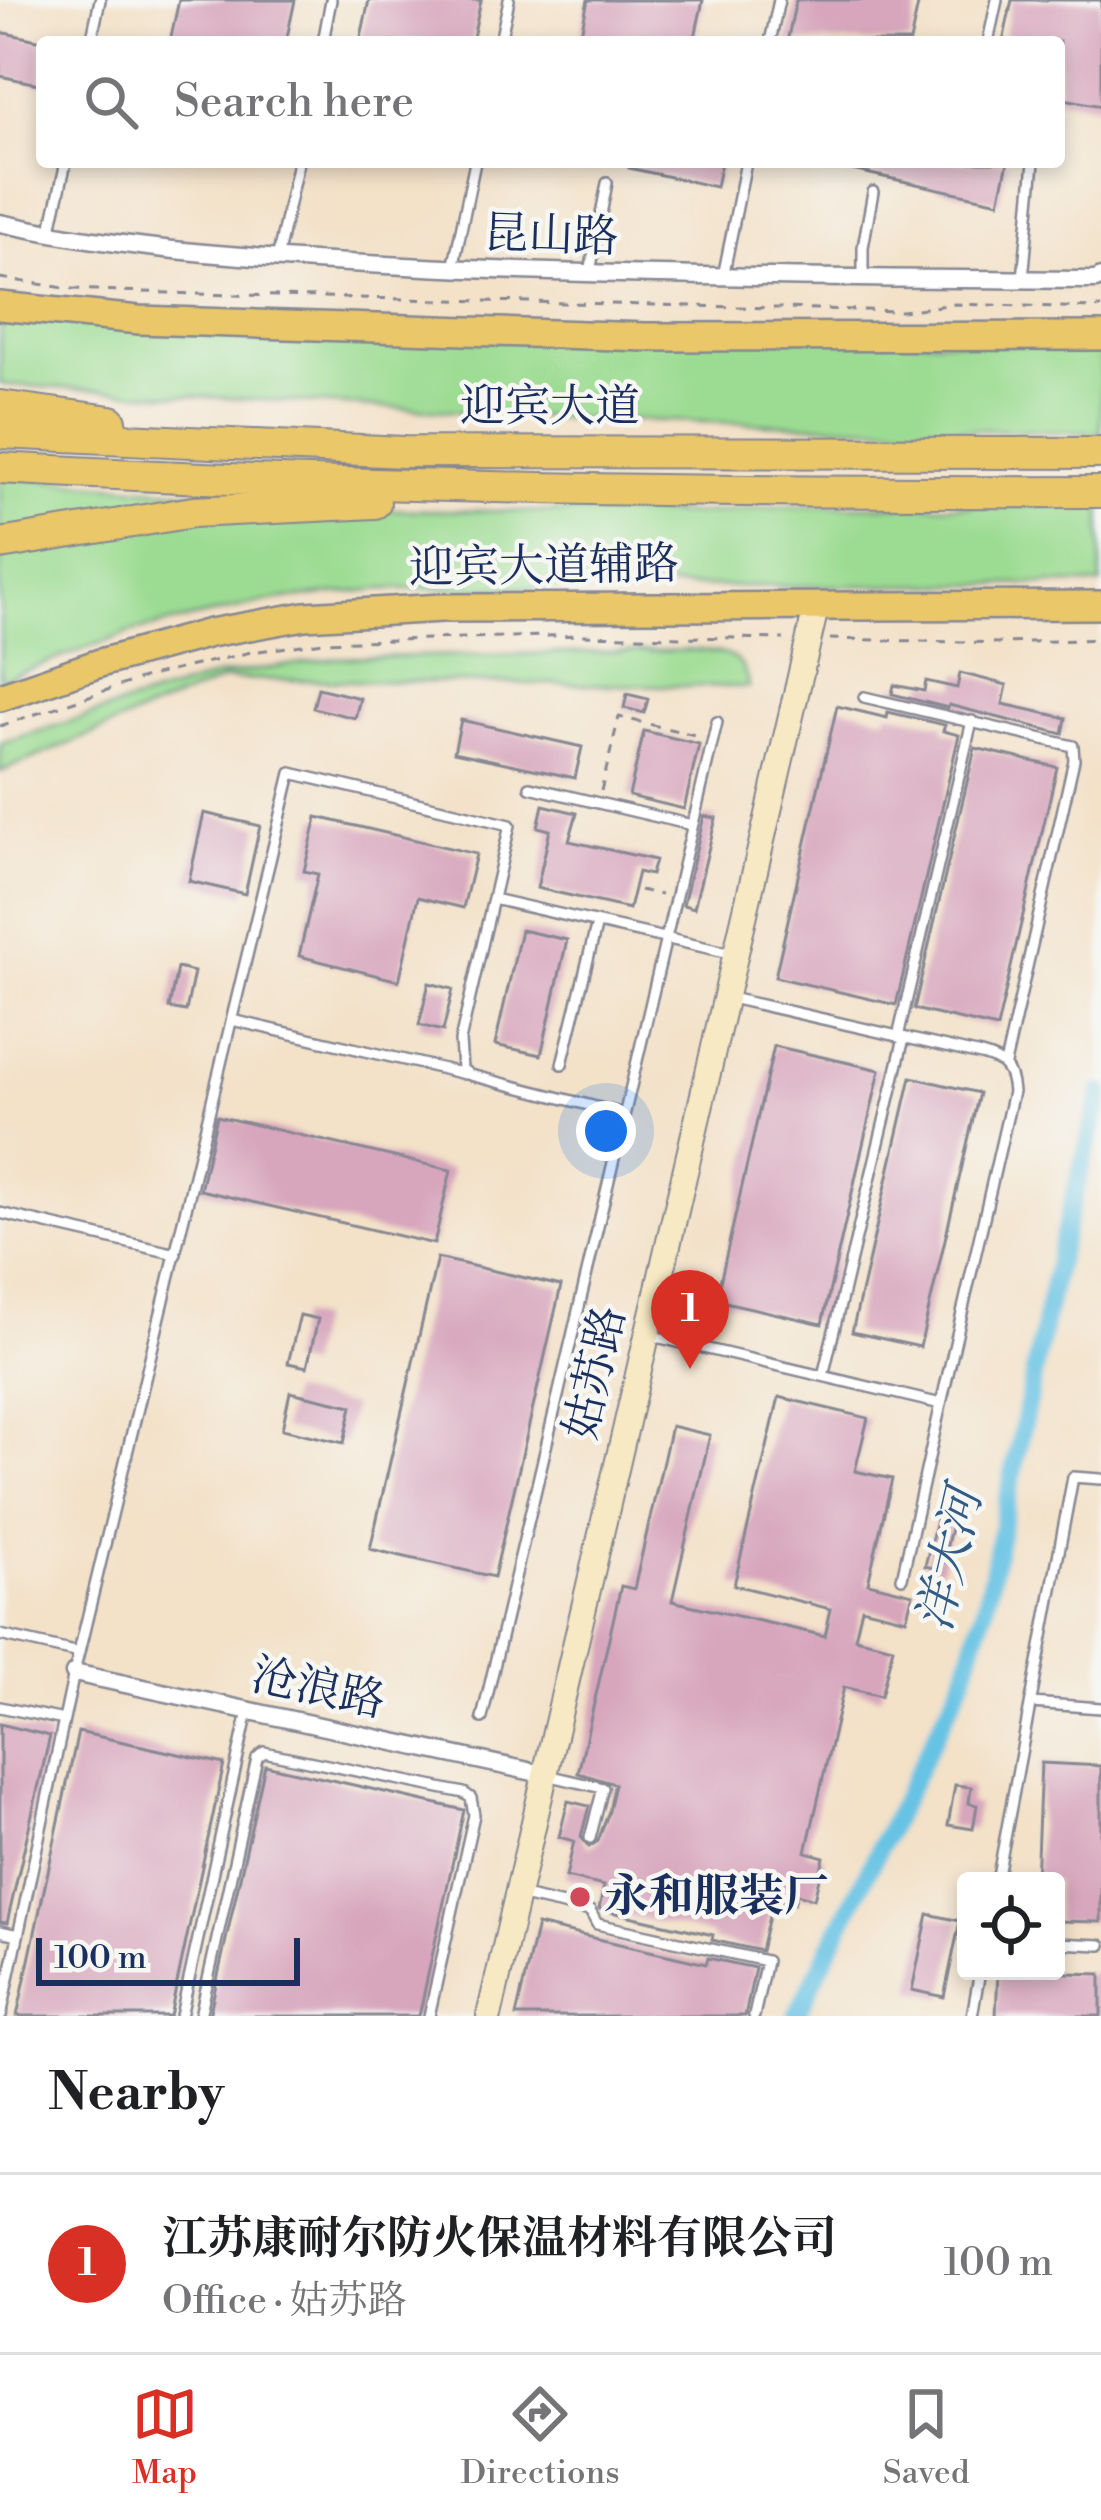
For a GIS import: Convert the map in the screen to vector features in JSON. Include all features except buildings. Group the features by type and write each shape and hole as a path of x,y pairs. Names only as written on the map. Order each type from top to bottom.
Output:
{"highway":[{"path":"0,406 404,452"},
{"name":"迎宾大道","path":"0,433 404,452 1101,453"},
{"name":"迎宾大道","path":"0,468 216,480 782,493 1101,492"},
{"path":"0,544 102,524 215,511 782,493"}],"main road":[{"path":"0,306 139,320 553,334 1101,336"},
{"name":"迎宾大道辅路","path":"0,697 210,633 304,616 442,608 1101,605"}],"street":[{"name":"昆山路","path":"0,223 225,257 453,269 724,277 1101,277"},
{"name":"姑苏路","path":"490,2016 816,608"},
{"name":"沧浪路","path":"74,1673 547,1774"}],"lane":[{"path":"93,36 100,0"},
{"path":"323,36 332,0"},
{"path":"501,36 509,0"},
{"path":"771,36 778,0"},
{"path":"989,36 997,0"},
{"path":"50,234 65,168"},
{"path":"277,260 297,168"},
{"path":"453,269 474,168"},
{"path":"724,277 745,168"},
{"path":"1023,279 1033,168"},
{"path":"589,275 607,183"},
{"path":"862,278 873,192"},
{"path":"865,697 1066,744 1076,752 1005,1064 1013,1092 902,1578"},
{"path":"482,1718 717,722"},
{"path":"823,1376 972,722"},
{"path":"1,2016 74,1673 290,773 510,825 460,1041 462,1069 470,1075"},
{"path":"530,788 692,826"},
{"path":"493,899 736,955"},
{"path":"562,1064 597,923"},
{"path":"726,998 1005,1064"},
{"path":"232,1020 624,1114"},
{"path":"0,1214 176,1253"},
{"path":"648,1335 941,1404"},
{"path":"999,1872 1073,1477 1101,1479"},
{"path":"0,1635 79,1653"},
{"path":"1031,1703 1101,1708"},
{"path":"0,1707 64,1720"},
{"path":"182,2016 248,1710"},
{"path":"200,2016 257,1758 264,1752 471,1798 474,1815 429,2016"},
{"path":"547,1774 603,1787 590,1838"},
{"path":"518,1895 590,1911 597,1924 766,1961 754,2016"},
{"path":"0,1931 18,1935"},
{"path":"1065,1943 1101,1945"},
{"path":"972,2016 978,1980"}],"path":[{"path":"0,278 71,289 404,302 902,311 955,304 1101,308"},
{"path":"0,726 146,677 251,652 323,642 579,635 1006,643 1101,639"},
{"path":"598,803 619,717 713,740"},
{"path":"640,890 675,898"}],"green space":[{"path":"0,313 1101,345 1101,433 562,418 0,384"},
{"path":"0,476 216,494 258,514 343,509 700,514 781,506 1101,505 1101,584 381,589 275,600 131,632 0,680"},
{"path":"700,650 733,658 743,669 748,687 225,679 0,772 0,743 217,676 336,658"}],"waterway":[{"name":"洋大河","path":"796,2016 964,1677 985,1607 1059,1253 1101,1093"}],"place":[{"name":"江苏康耐尔防火保温材料有限公司","path":"690,1369"},
{"name":"永和服装厂","path":"580,1897"}]}
